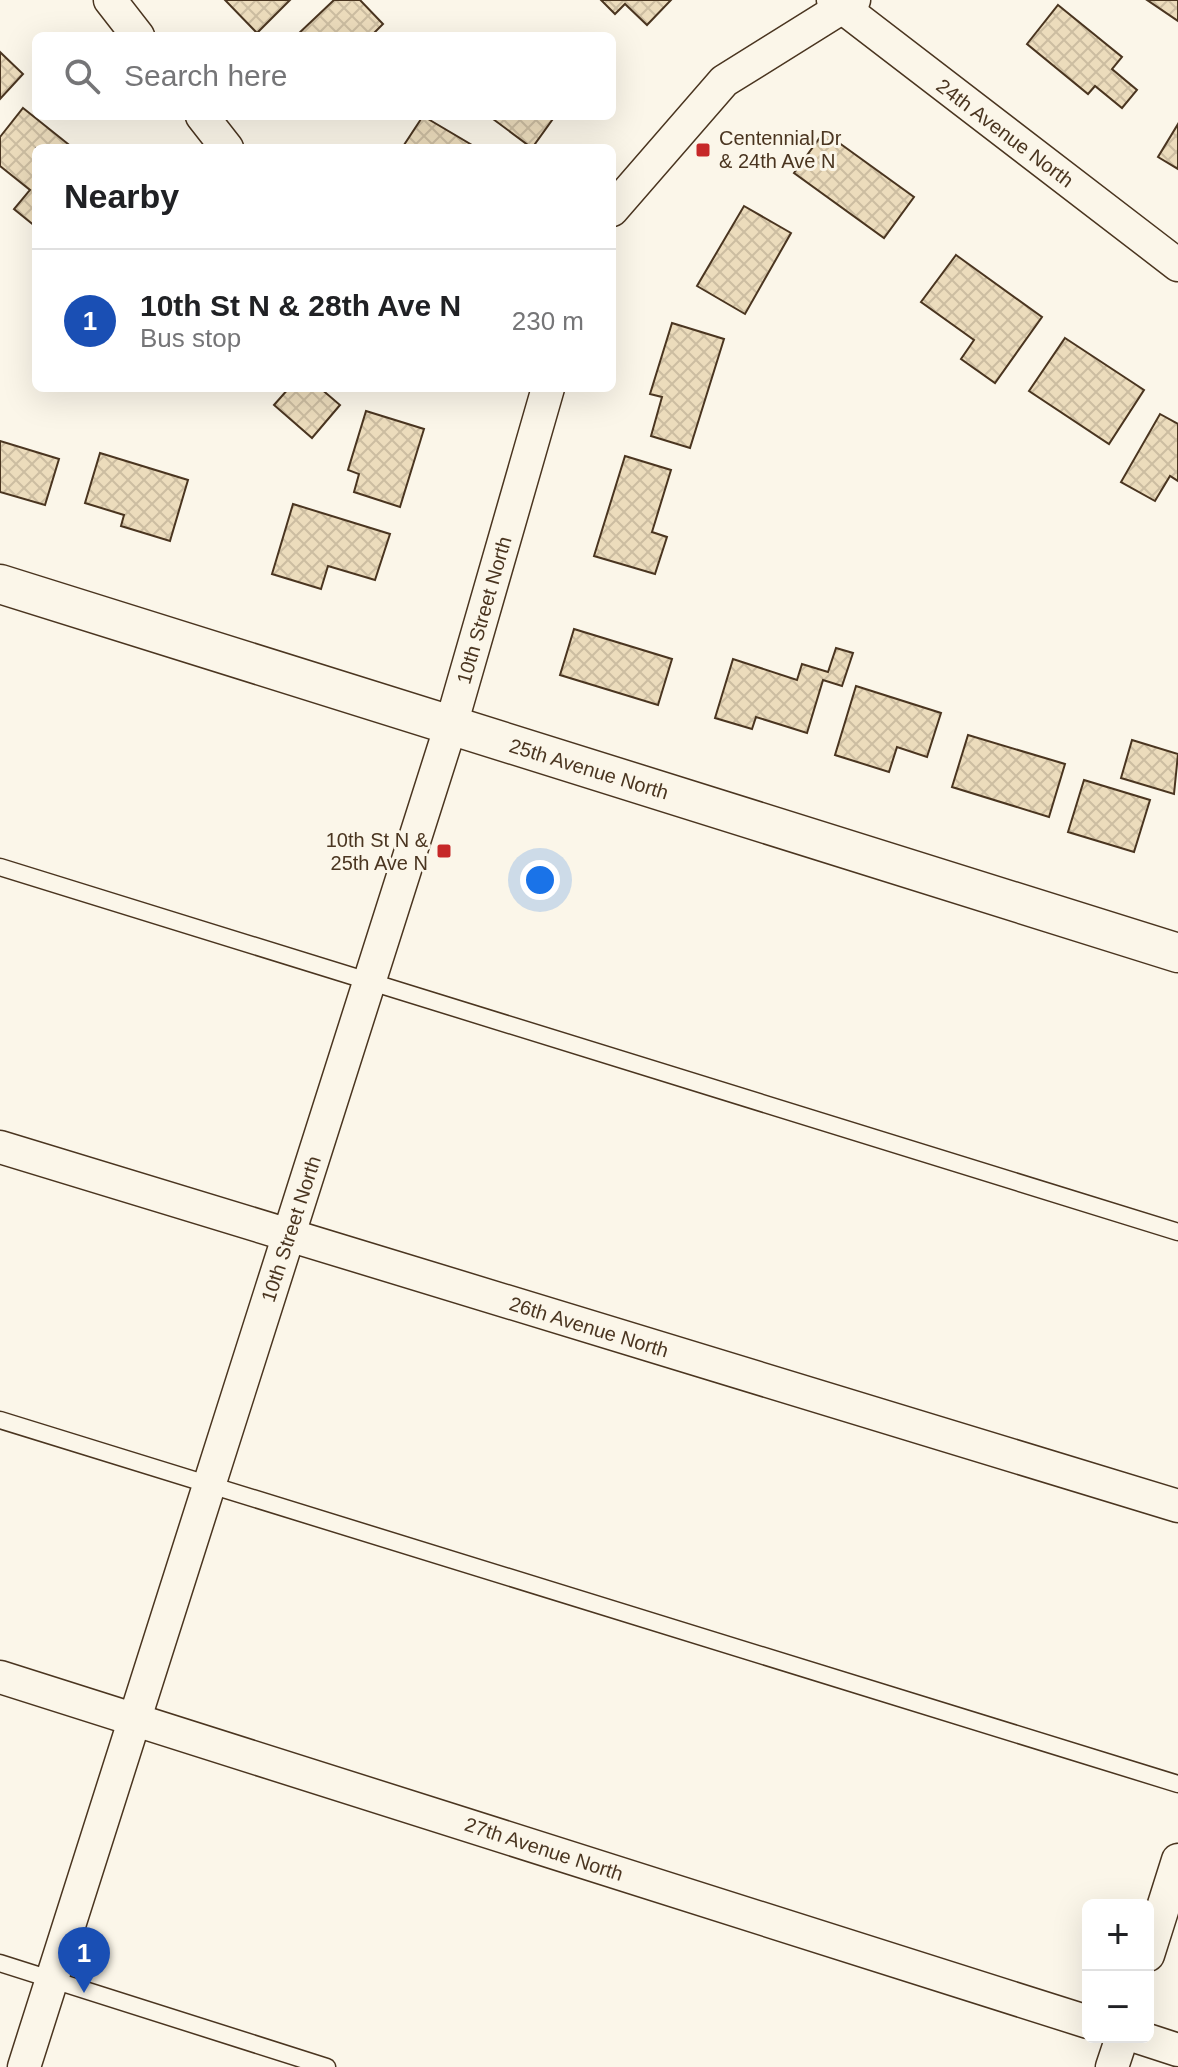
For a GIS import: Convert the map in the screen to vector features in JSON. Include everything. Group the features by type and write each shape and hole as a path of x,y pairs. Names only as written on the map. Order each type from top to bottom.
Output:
{"street":[{"path":"110,0 135,32"},
{"path":"616,205 724,81 843,2"},
{"name":"24th Avenue North","path":"843,2 1178,265"},
{"path":"205,120 224,144"},
{"name":"10th Street North","path":"24,2067 451,725 547,392"},
{"name":"25th Avenue North","path":"0,584 1178,953"},
{"name":"26th Avenue North","path":"0,1147 1178,1506"},
{"name":"27th Avenue North","path":"0,1677 1082,2020"},
{"path":"1154,1936 1178,1860"},
{"path":"1154,2042 1178,2050"},
{"path":"1112,2067 1120,2043"}],"lane":[{"path":"0,867 1178,1232"},
{"path":"0,1420 1178,1784"},
{"path":"0,1963 327,2067"}],"building":[{"path":"225,0 290,0 258,32"},
{"path":"334,0 360,0 383,24 375,32 300,32"},
{"path":"601,0 671,0 647,25 625,4 615,14"},
{"path":"1147,0 1178,0 1178,21"},
{"path":"1058,5 1122,57 1112,69 1137,90 1122,108 1095,86 1088,94 1027,44"},
{"path":"0,52 23,74 0,99"},
{"path":"23,108 32,115 32,120 38,120 68,144 32,144 32,224 14,209 30,190 0,166 0,137"},
{"path":"420,120 430,120 470,144 405,144"},
{"path":"494,120 552,120 535,144 527,144"},
{"path":"1178,124 1178,169 1158,157"},
{"path":"824,132 914,197 884,238 794,173"},
{"path":"744,206 791,233 745,314 697,286"},
{"path":"956,255 1042,317 995,383 961,359 974,340 921,302"},
{"path":"672,323 724,339 690,448 651,436 662,397 650,394"},
{"path":"1065,338 1144,390 1109,444 1029,391"},
{"path":"285,392 325,392 340,405 312,438 274,405"},
{"path":"366,411 424,429 400,507 354,492 359,474 348,470"},
{"path":"1160,414 1178,424 1178,481 1170,476 1155,501 1121,482"},
{"path":"0,441 59,459 45,505 0,492"},
{"path":"100,453 188,480 170,541 121,526 124,515 85,503"},
{"path":"625,456 671,470 652,532 667,537 655,574 594,556"},
{"path":"293,504 390,534 375,580 328,566 321,589 272,574"},
{"path":"574,629 672,659 658,705 560,675"},
{"path":"836,648 853,653 842,686 823,680 807,733 756,717 752,729 715,718 733,659 797,680 802,664 828,672"},
{"path":"856,686 941,713 927,757 897,747 889,772 835,755"},
{"path":"968,735 1065,764 1049,817 952,787"},
{"path":"1132,740 1178,754 1174,794 1121,778"},
{"path":"1084,780 1150,800 1134,852 1068,832"}],"place":[{"name":"Centennial Dr & 24th Ave N","path":"703,150"},
{"name":"10th St N & 25th Ave N","path":"444,851"},
{"name":"10th St N & 28th Ave N","path":"84,1993"}]}
